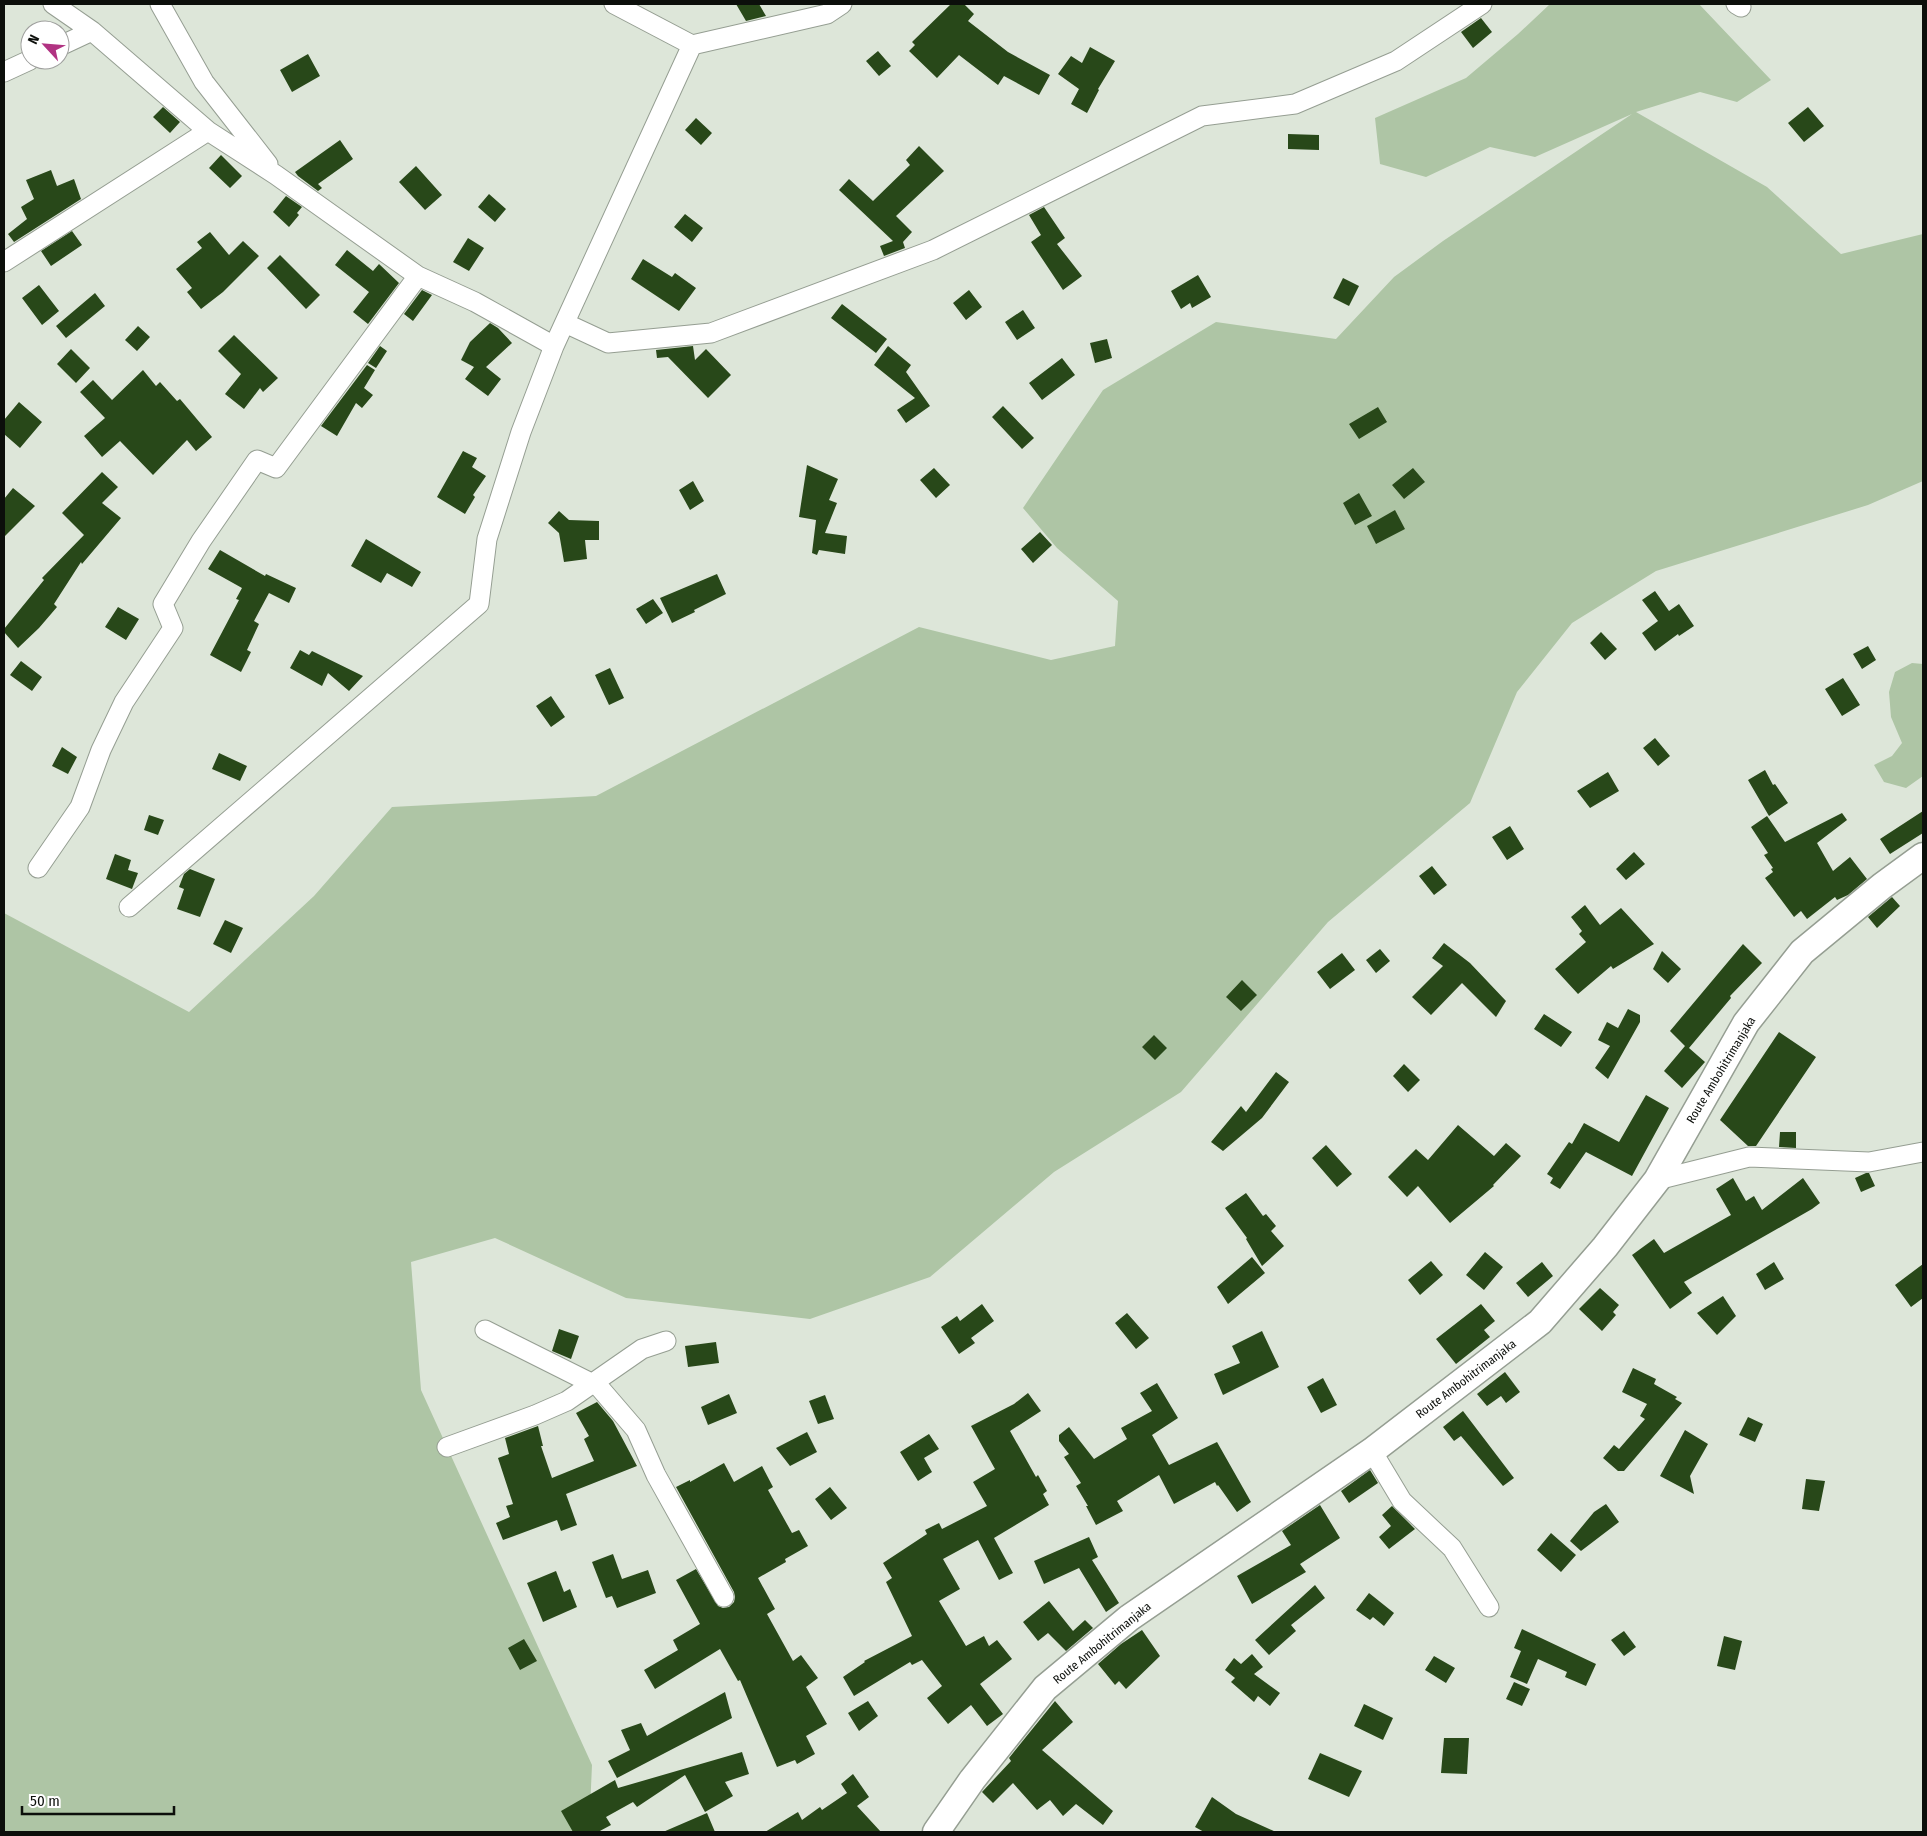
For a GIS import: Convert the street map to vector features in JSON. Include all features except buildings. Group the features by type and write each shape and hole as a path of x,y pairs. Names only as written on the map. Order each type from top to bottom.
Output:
{"street":[{"path":"53,4 92,31 208,131 276,175 418,276 475,302 554,346"},
{"path":"160,4 204,82 276,175"},
{"path":"614,4 692,45 827,14 842,4"},
{"path":"565,323 608,343 711,333 933,250 1202,116 1295,104 1396,61 1482,4"},
{"path":"70,41 92,31"},
{"path":"129,907 479,604 487,540 521,432 554,346 692,45"},
{"path":"4,72 20,65"},
{"path":"4,262 208,131"},
{"path":"38,868 80,807 101,750 124,702 173,628 162,604 201,540 257,460 276,468 418,276"},
{"name":"Route Ambohitrimanjaka","path":"936,1832 972,1780 1045,1688 1129,1618 1372,1451 1540,1322 1605,1247 1657,1180 1746,1023 1802,952 1882,886 1923,856"},
{"path":"1657,1180 1750,1157 1869,1162 1923,1152"},
{"path":"485,1330 598,1387 636,1430 656,1475 724,1597"},
{"path":"447,1446 567,1401 642,1349 666,1341"},
{"path":"1372,1451 1402,1501 1452,1548 1489,1607"}],"green space":[{"path":"1550,4 1699,4 1771,80 1737,102 1700,92 1636,112 1767,187 1841,254 1923,234 1923,481 1868,505 1656,571 1572,623 1517,692 1470,803 1328,922 1181,1092 1054,1172 930,1277 810,1319 626,1298 495,1238 411,1262 421,1390 592,1765 589,1832 4,1832 4,913 189,1012 314,896 392,807 596,796 919,627 1051,660 1115,646 1118,601 1057,548 1023,508 1103,390 1216,322 1336,339 1394,277 1443,241 1632,114 1535,157 1490,147 1426,177 1380,164 1375,118 1466,78"},
{"path":"1912,663 1923,664 1923,776 1906,788 1884,782 1874,765 1892,756 1902,743 1891,717 1889,692 1895,672"}]}
